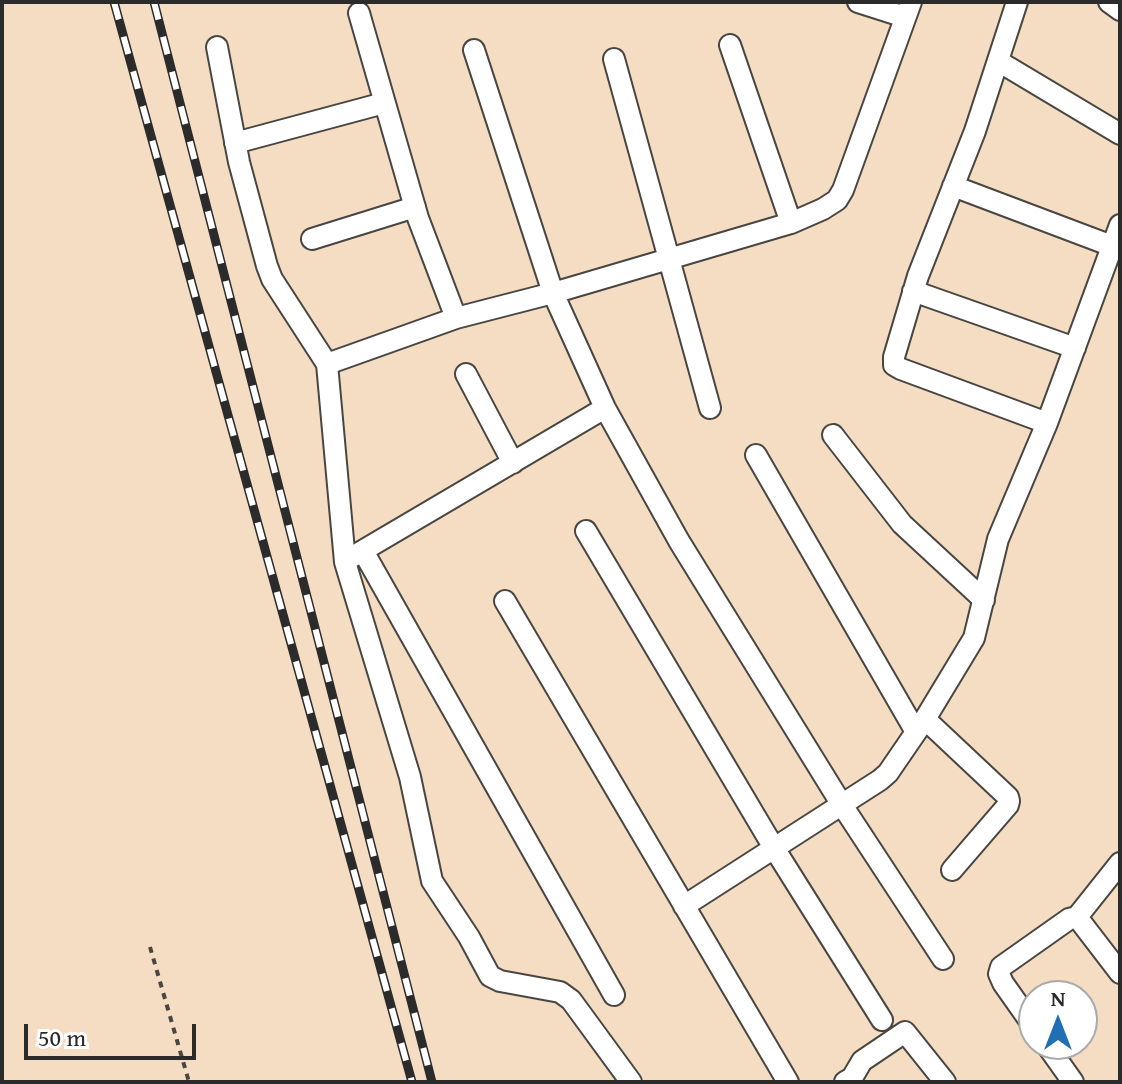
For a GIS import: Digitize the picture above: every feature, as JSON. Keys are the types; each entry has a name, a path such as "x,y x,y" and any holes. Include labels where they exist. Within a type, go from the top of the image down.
{"street":[{"path":"327,364 456,318 553,293 791,223 837,200 908,10 858,2"},
{"path":"1017,2 975,131 913,291 894,365 1047,423"},
{"path":"1109,2 1120,10"},
{"path":"359,13 415,207 456,318"},
{"path":"730,45 791,223"},
{"path":"217,47 235,143 267,266 272,279 327,364 354,556 410,777 432,881 490,976 500,981 560,992 571,1000 631,1082"},
{"path":"474,50 553,293 605,408 679,541 842,805 943,959"},
{"path":"614,59 710,408"},
{"path":"998,61 1120,134"},
{"path":"235,143 384,103"},
{"path":"953,186 1112,246"},
{"path":"312,239 415,207"},
{"path":"684,906 888,773 921,726 974,638 998,539 1047,423 1120,225"},
{"path":"913,291 1075,348"},
{"path":"466,374 513,463"},
{"path":"354,556 605,408"},
{"path":"833,435 902,524 984,600"},
{"path":"756,455 921,726 1008,797 1008,805 952,870"},
{"path":"586,531 774,848 882,1020"},
{"path":"354,556 614,995"},
{"path":"505,601 788,1082"},
{"path":"1018,1004 1003,983 999,974 1001,967 1069,919 1077,917 1120,863"},
{"path":"1077,917 1120,973"},
{"path":"845,1082 852,1078 862,1061 905,1032 945,1082"},
{"path":"1057,1060 1073,1082"}],"path":[{"path":"150,947 189,1082"}],"railway":[{"path":"114,2 412,1082"},
{"path":"154,2 432,1082"}]}
